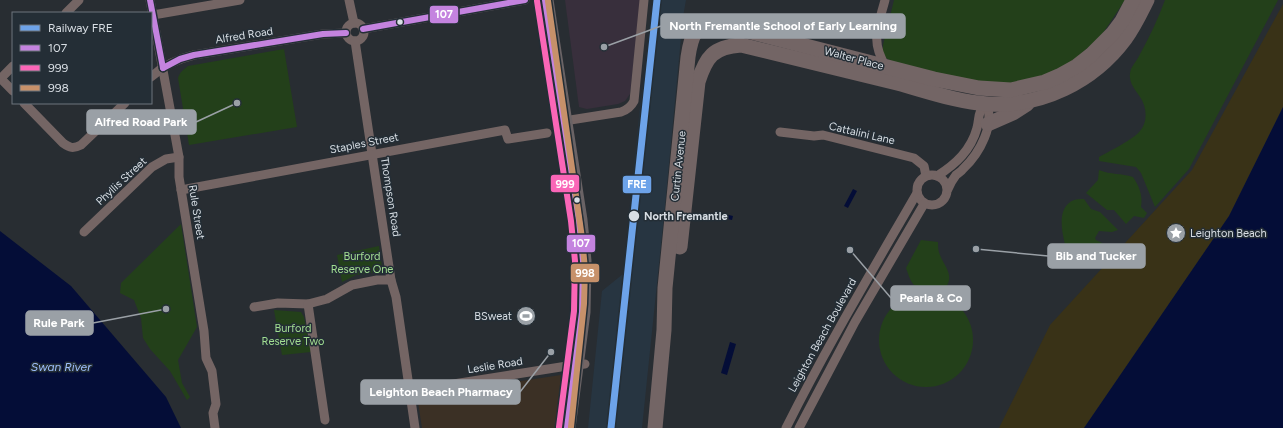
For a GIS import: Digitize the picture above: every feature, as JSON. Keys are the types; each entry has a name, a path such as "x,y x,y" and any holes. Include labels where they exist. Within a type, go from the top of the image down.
{"highway":[{"path":"545,0 568,121"},
{"path":"556,0 583,261 579,428"},
{"path":"567,428 580,364"}],"main road":[{"name":"Walter Place","path":"698,29 705,25 720,24 970,87 1012,90 1045,82 1077,66 1091,55 1113,33 1122,21 1132,0"},
{"path":"988,124 1013,113 1033,100 1045,97 1072,85 1095,70 1124,40 1136,23 1147,0"},
{"name":"Curtin Avenue","path":"655,428 664,330 665,288 688,57 692,39 698,29"},
{"name":"Walter Place","path":"718,50 728,46 741,45 897,83 943,96 986,104 1008,104 1033,100"},
{"name":"Curtin Avenue","path":"664,330 674,292 698,82 706,61 718,50"}],"street":[{"path":"67,12 79,0"},
{"name":"Rule Street","path":"150,0 179,157 179,177 204,331 206,358 212,371 216,404 213,413 215,428"},
{"path":"153,15 240,0"},
{"path":"349,0 354,23"},
{"path":"363,29 525,0"},
{"path":"568,121 620,112 626,110 632,104 634,100 644,0"},
{"path":"885,0 878,27 877,47 880,57 886,67"},
{"path":"354,23 360,24 363,29 362,37 355,41 350,40 346,33 347,28 354,23"},
{"name":"Alfred Road","path":"152,76 163,68 180,59 194,55 323,34 346,33"},
{"name":"Thompson Road","path":"355,41 391,280 396,297 415,428"},
{"path":"12,67 0,78 12,90"},
{"path":"948,189 946,183 937,176 926,176 919,183 917,193 924,204 936,205 941,203 946,197 948,189 956,175 963,170 977,152 986,133 990,113 981,96 970,87"},
{"path":"937,176 957,163 963,156 969,147 976,129 980,111 986,104 992,98 1001,93 1012,90"},
{"path":"25,104 60,140 70,148 75,148 81,145 124,104"},
{"name":"Staples Street","path":"181,190 505,130 508,139 547,133"},
{"name":"Cattalini Lane","path":"780,132 814,136 823,135 914,158 924,166 926,176"},
{"name":"Phyllis Street","path":"84,232 152,167 166,160 179,157"},
{"name":"Leighton Beach Boulevard","path":"786,428 837,332 917,193"},
{"name":"Leighton Beach Boulevard","path":"799,428 855,322 924,204"},
{"path":"254,306 278,303 308,304 327,299 352,285 377,280 391,280"},
{"path":"308,304 325,420"},
{"name":"Leslie Road","path":"409,391 580,364"}],"shaded area":[{"path":"565,0 641,0 630,94 625,101 618,104 587,109 579,107"},
{"path":"653,0 686,0 683,17 642,428 588,428 602,291 623,274 640,107"},
{"path":"561,375 556,428 422,428 418,402 424,396"}],"green space":[{"path":"894,0 1125,0 1103,33 1072,62 1041,77 1013,83 981,84 893,62 886,58 881,49 883,48"},
{"path":"1165,0 1278,0 1189,169 1155,207 1141,173 1136,167 1099,161 1099,157 1132,138 1143,127 1146,114 1144,105 1132,84 1130,73 1153,28"},
{"path":"284,49 297,127 189,145 178,78 182,71 188,66"},
{"path":"1099,170 1133,177 1140,191 1141,207 1147,213 1144,218 1134,216 1126,224 1114,210 1107,210 1086,193 1098,180"},
{"path":"1084,199 1091,209 1100,212 1118,230 1112,232 1099,231 1095,238 1106,245 1105,251 1087,256 1086,268 1070,262 1062,231 1062,215 1065,208 1074,200"},
{"path":"181,224 197,327 178,360 182,383 190,397 187,400 170,371 150,349 143,338 141,318 134,300 120,293 121,283"},
{"path":"921,240 938,242 939,253 949,276 948,284 945,289 914,285 910,279 906,268"},
{"name":"Burford Reserve One","path":"379,246 382,267 376,272 356,275 342,282 337,255"},
{"path":"926,293 944,297 959,307 969,322 973,340 969,358 959,373 944,383 926,387 908,383 893,373 883,358 879,340 883,322 893,307 908,297"},
{"name":"Burford Reserve Two","path":"274,310 301,312 304,317 311,352 282,355"}],"sand":[{"name":"Leighton Beach","path":"1283,4 1283,107 1229,216 1084,428 999,428 1050,325 1192,170"}],"water":[{"path":"1283,107 1283,428 1084,428 1229,216"},
{"path":"853,189 857,191 848,208 844,206"},
{"path":"716,212 733,216 732,220 715,216"},
{"name":"Swan River","path":"0,231 71,286 166,397 181,428 0,428"},
{"path":"730,342 736,344 727,375 721,373"}],"rail line":[{"name":"FRE","path":"611,428 657,0"}],"transit line":[{"name":"107","path":"150,0 163,68"},
{"name":"107","path":"363,29 525,0"},
{"name":"107","path":"545,0 579,220 583,261 582,312 567,428"},
{"name":"999","path":"537,1 571,221 575,261 574,311 559,427"},
{"name":"998","path":"548,1 582,238 585,269 584,304 571,427"},
{"name":"107","path":"163,68 180,59 194,55 323,34 346,33"}],"place":[{"name":"North Fremantle School of Early Learning","path":"604,47"},
{"name":"Alfred Road Park","path":"237,103"},
{"name":"North Fremantle","path":"634,216"},
{"name":"Leighton Beach","path":"1176,233"},
{"name":"Bib and Tucker","path":"976,249"},
{"name":"Pearla & Co","path":"850,250"},
{"name":"Rule Park","path":"166,309"},
{"name":"BSweat","path":"526,316"},
{"name":"Leighton Beach Pharmacy","path":"551,352"}]}
